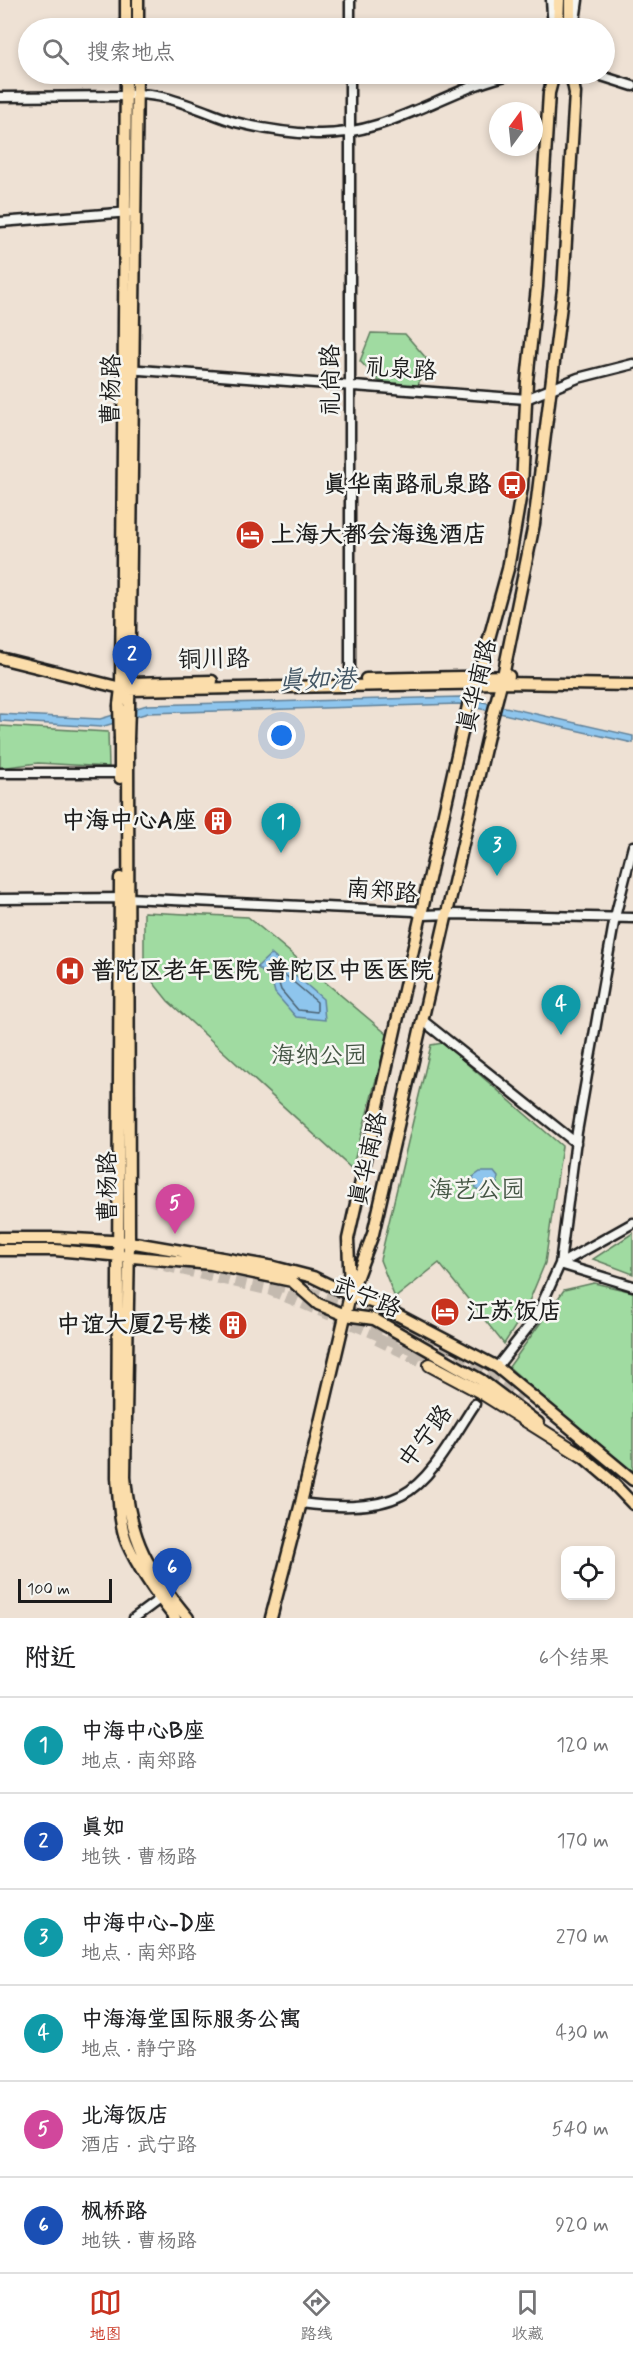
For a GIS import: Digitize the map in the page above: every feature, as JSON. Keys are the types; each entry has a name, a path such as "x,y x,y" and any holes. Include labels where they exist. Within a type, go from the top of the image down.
{"highway":[{"path":"430,1365 479,1390 581,1455"}],"main road":[{"path":"126,0 126,18"},
{"path":"138,0 138,18"},
{"path":"558,18 559,0"},
{"path":"570,0 570,18"},
{"name":"曹杨路","path":"129,84 132,94"},
{"name":"曹杨路","path":"134,84 132,94 127,687 124,706 124,1257 117,1478 120,1509 127,1541 141,1571 188,1618"},
{"name":"真华南路","path":"350,1295 348,1239 423,915 470,697 477,680 508,569 517,523 522,487 526,399 537,287 551,84"},
{"name":"真华南路","path":"271,1618 301,1503 350,1295 373,1234 502,680 534,524 546,414 558,342 568,226 575,93 573,84"},
{"name":"铜川路","path":"0,658 127,687 477,680 633,680"},
{"name":"铜川路","path":"502,680 633,685"},
{"name":"武宁路","path":"0,1238 124,1242 274,1267 313,1276 350,1295 377,1304 497,1367 633,1480"},
{"name":"武宁路","path":"0,1250 55,1250 211,1264 292,1281 318,1304 345,1315 374,1319 481,1380 581,1455 633,1504"},
{"name":"曹杨路","path":"164,1596 175,1618"}],"street":[{"path":"350,0 350,18"},
{"path":"551,0 552,18"},
{"path":"575,18 578,0"},
{"path":"615,80 633,86"},
{"name":"礼尚路","path":"350,84 350,682"},
{"path":"0,97 132,94 156,96 237,122 279,131 318,134 350,132 381,125 480,84"},
{"path":"0,222 131,212"},
{"name":"礼泉路","path":"129,369 526,399 578,378 633,364"},
{"path":"0,773 124,773"},
{"path":"497,1367 536,1317 560,1264 576,1143 615,917 633,846"},
{"name":"南郑路","path":"0,898 124,898 414,911 423,915 633,918"},
{"path":"422,1020 576,1143"},
{"path":"560,1264 633,1223"},
{"path":"560,1264 633,1286"},
{"name":"中宁路","path":"301,1503 365,1504 402,1495 415,1486 432,1467 475,1404"},
{"path":"134,1618 164,1596"}],"green space":[{"path":"371,333 405,334 426,358 418,386 379,381 360,361"},
{"path":"0,726 108,732 109,767 38,763 0,768"},
{"name":"海纳公园","path":"144,912 248,917 388,1035 352,1169 168,1001 144,971"},
{"name":"海艺公园","path":"443,1043 562,1146 545,1263 525,1311 504,1344 439,1263 395,1298 380,1260 431,1045"},
{"path":"633,1233 633,1274 593,1259"},
{"path":"594,1283 633,1292 633,1477 509,1367 564,1290"}],"water":[{"path":"461,697 633,736 633,743 459,704 148,713 101,727 0,721 0,714 100,719 147,705"},
{"path":"271,954 323,999 325,1020 296,1017 275,993 272,981 257,967"},
{"path":"480,1172 494,1172 498,1177 496,1191 485,1196 476,1188 473,1177"}],"tunnel":[{"path":"95,1244 154,1256"},
{"path":"147,1261 271,1290 428,1355"},
{"path":"273,1284 338,1300 422,1335 505,1381 524,1396"},
{"path":"377,1339 430,1365"}],"place":[{"name":"真华南路礼泉路","path":"512,485"},
{"name":"上海大都会海逸酒店","path":"250,535"},
{"name":"真如","path":"132,685"},
{"name":"中海中心A座","path":"218,821"},
{"name":"中海中心B座","path":"281,853"},
{"name":"中海中心-D座","path":"497,876"},
{"name":"普陀区老年医院 普陀区中医医院","path":"70,971"},
{"name":"中海海堂国际服务公寓","path":"561,1035"},
{"name":"北海饭店","path":"175,1234"},
{"name":"江苏饭店","path":"445,1312"},
{"name":"中谊大厦2号楼","path":"233,1325"},
{"name":"枫桥路","path":"172,1598"}],"water label":[{"name":"真如港","path":"317,681"}]}
